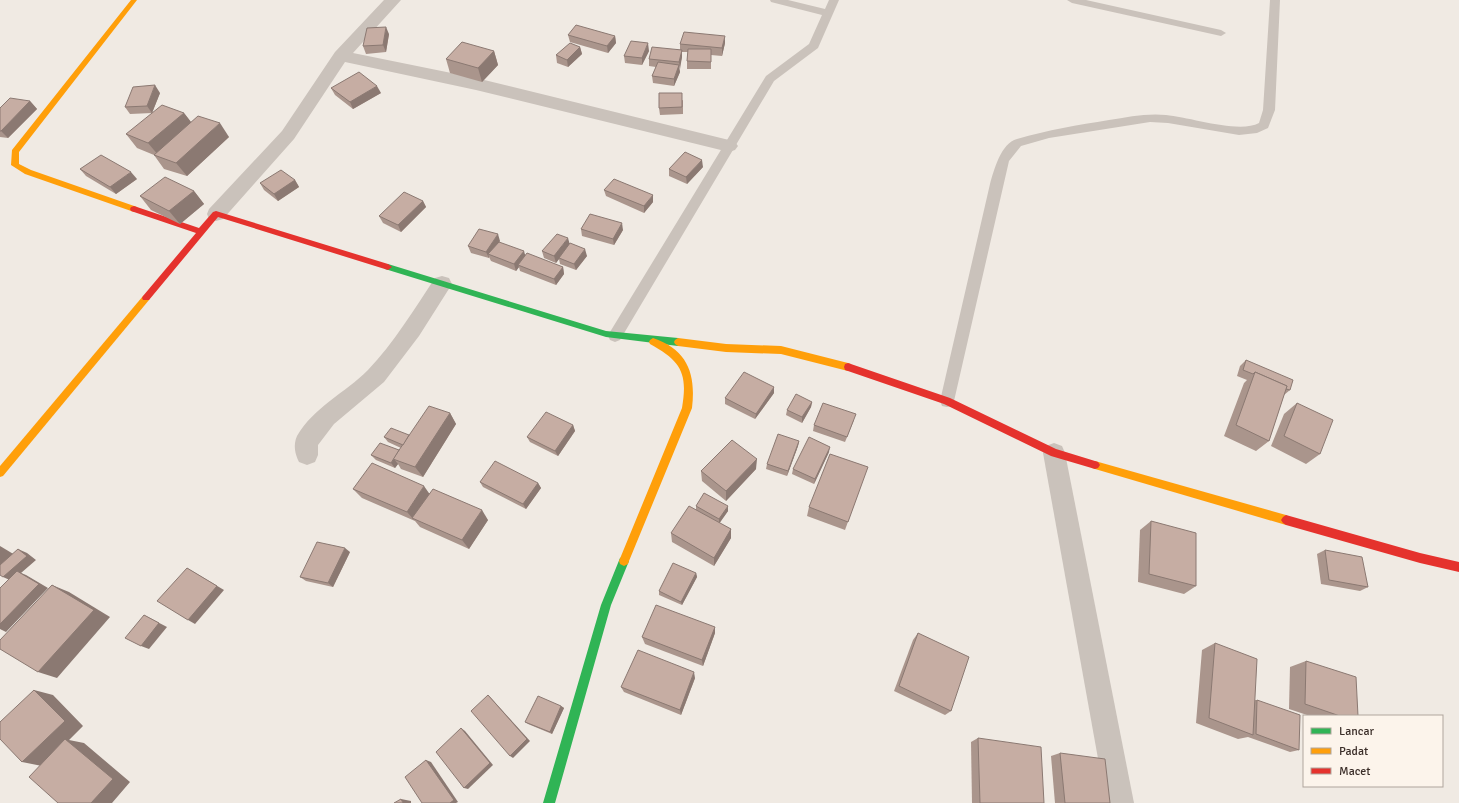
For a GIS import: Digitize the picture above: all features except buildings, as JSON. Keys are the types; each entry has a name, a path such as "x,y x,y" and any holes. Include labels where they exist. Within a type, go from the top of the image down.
{"street":[{"path":"134,0 15,152 15,165 28,172 201,232"},
{"path":"0,473 216,214 288,135 341,56 393,0"},
{"path":"341,56 476,84 729,146"},
{"path":"216,214 615,336 726,348 781,350 840,364 947,401 1054,453 1413,556 1459,566"},
{"path":"307,455 306,442 321,423 326,417 376,376 412,330 442,284"},
{"path":"549,803 606,606 687,408 690,386 683,362 671,352 649,340"},
{"path":"1054,453 1120,803"}],"lane":[{"path":"775,0 828,13"},
{"path":"615,336 770,79 814,46 834,0"},
{"path":"1072,0 1221,33"},
{"path":"947,401 996,184 1004,160 1017,143 1049,134 1150,118 1168,119 1238,131 1257,129 1264,125 1269,110 1275,0"}],"traffic: fast":[{"path":"388,267 606,334 678,342"},
{"path":"549,803 606,605 624,561"}],"traffic: slow":[{"path":"134,0 15,152 15,165 28,172 134,209"},
{"path":"0,473 146,298"},
{"path":"624,561 687,408 689,395 688,376 680,360 653,342"},
{"path":"678,342 726,348 781,350 848,367"},
{"path":"1095,465 1286,520"}],"traffic: jam":[{"path":"134,209 201,232"},
{"path":"146,298 216,214 388,267"},
{"path":"848,367 947,401 1054,453 1095,465"},
{"path":"1286,520 1420,558 1459,567"}]}
